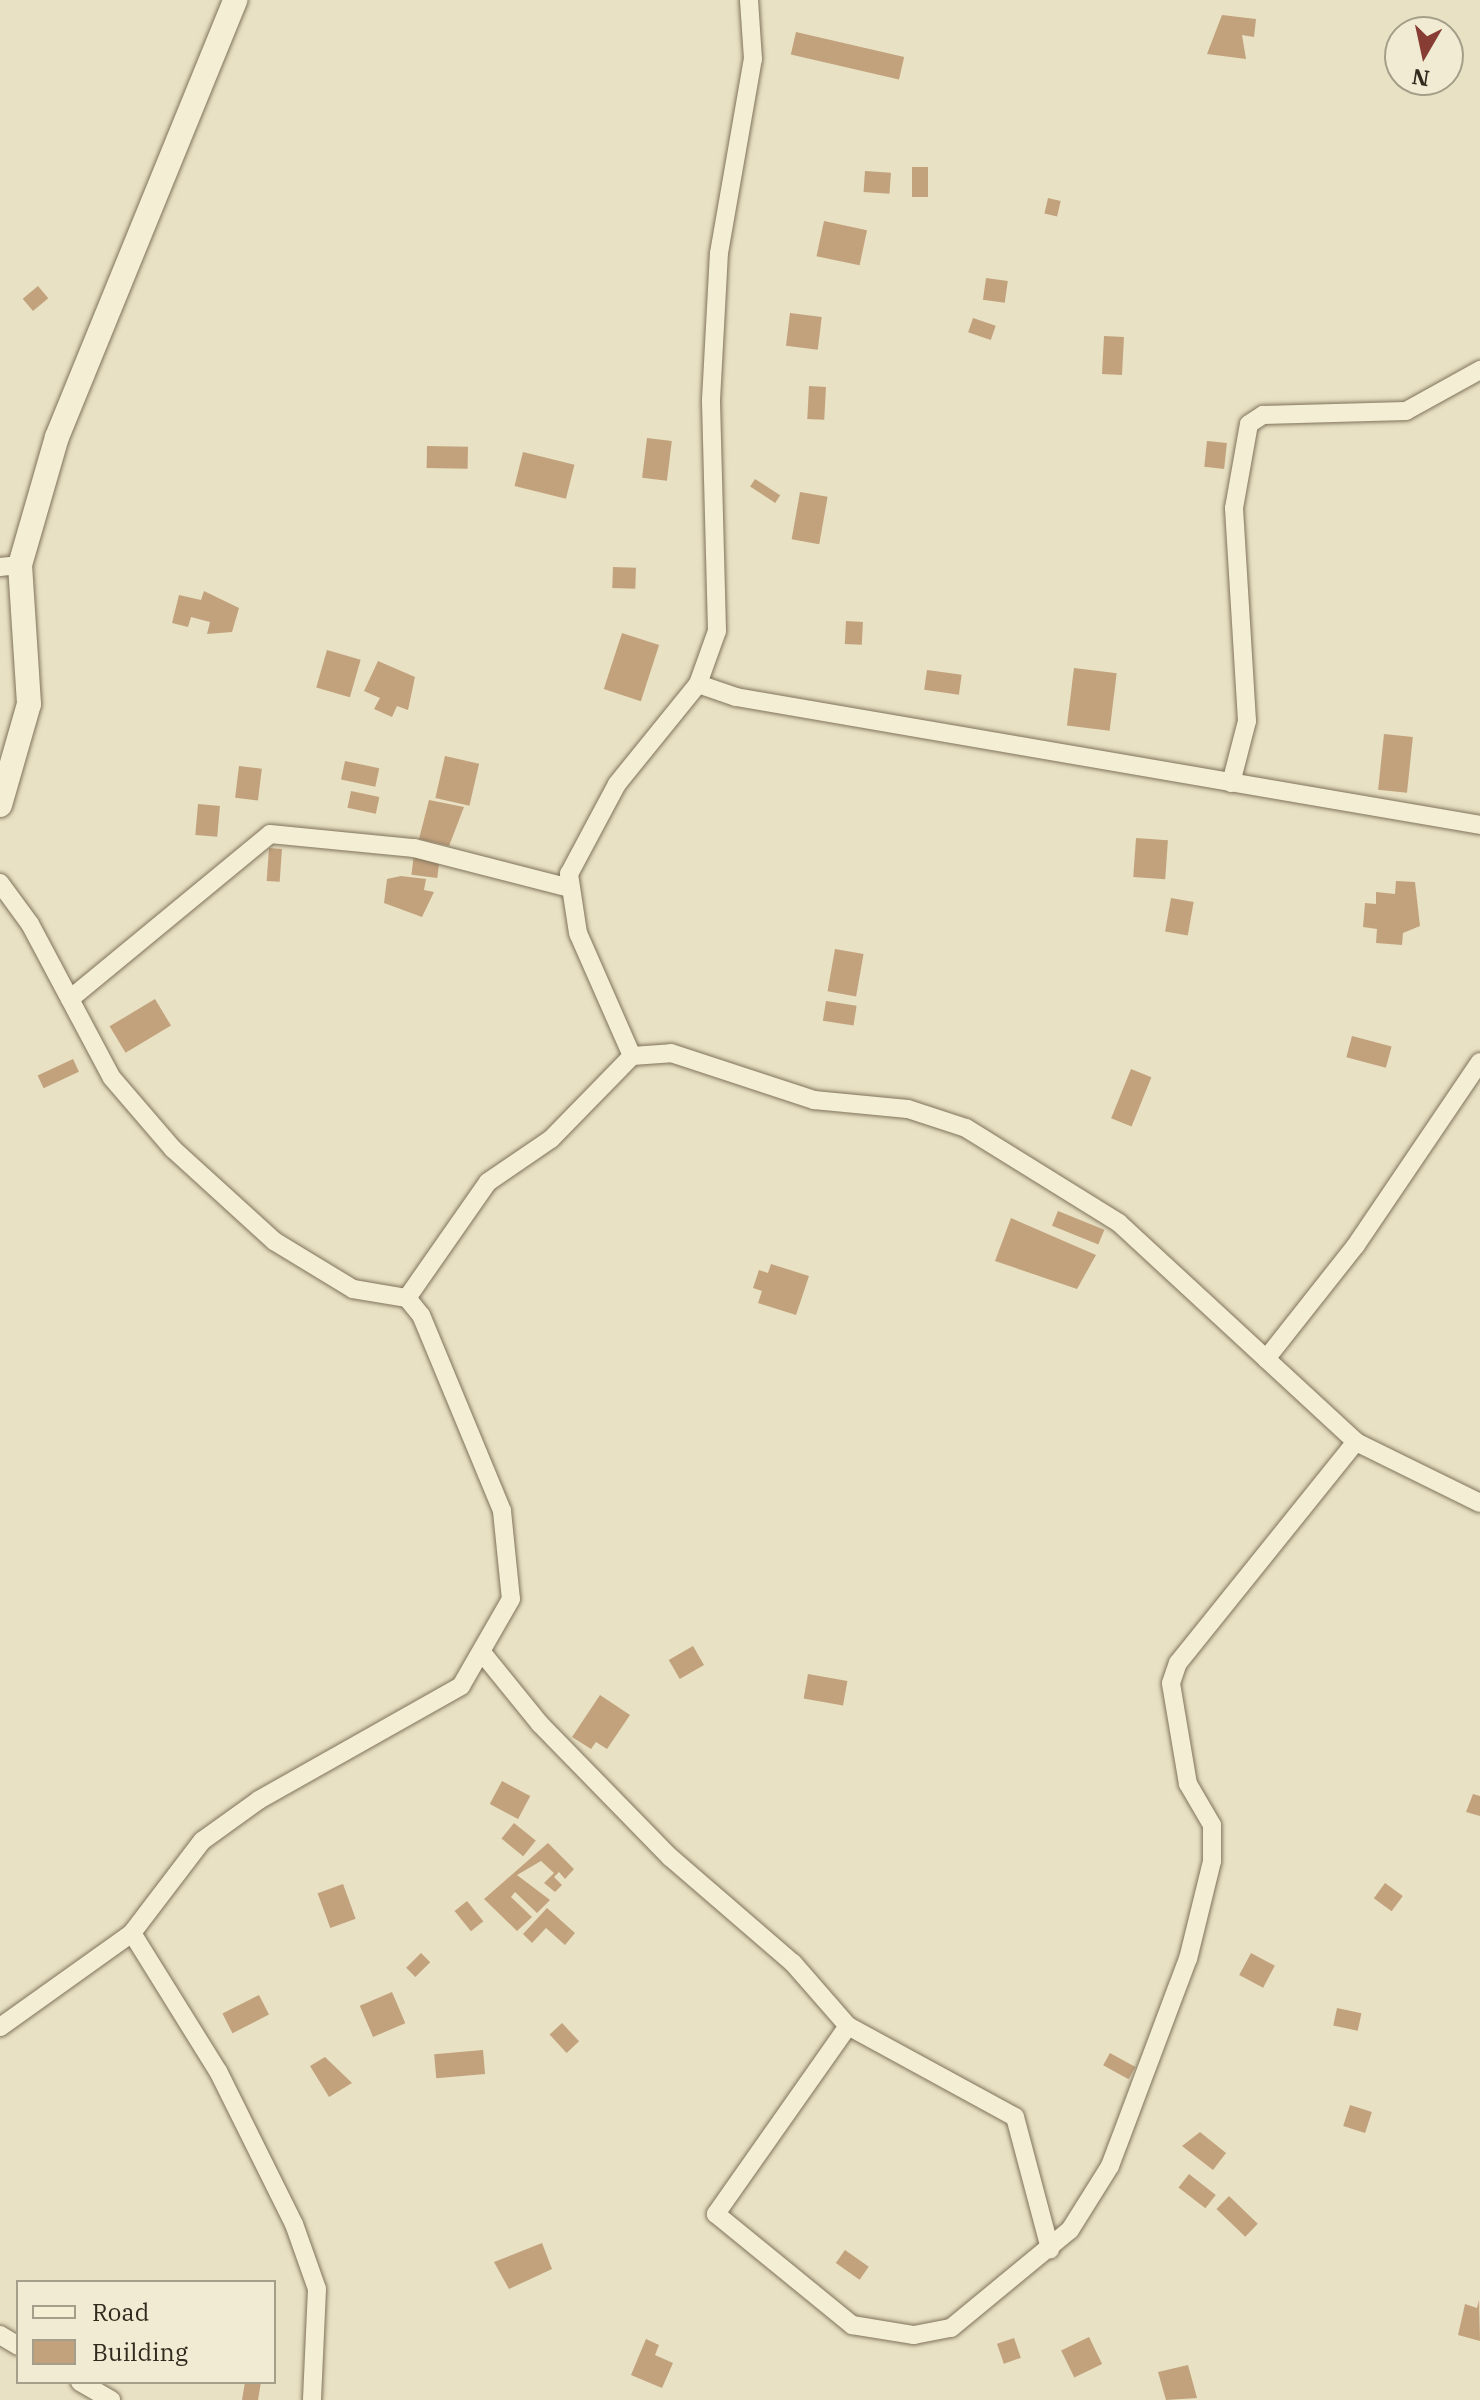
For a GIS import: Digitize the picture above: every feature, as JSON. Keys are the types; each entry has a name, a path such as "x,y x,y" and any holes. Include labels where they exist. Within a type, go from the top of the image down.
{"main road":[{"path":"0,805 29,704 10,566 57,437 235,0"}],"street":[{"path":"632,1056 578,933 570,888 578,852 617,784 698,684 717,631 713,371 719,253 753,59 749,0"},
{"path":"1231,783 1243,755 1249,698 1234,508 1249,424 1263,415 1406,411 1480,370"},
{"path":"698,684 736,697 1480,825"},
{"path":"70,999 270,834 414,848 570,888"},
{"path":"0,883 126,1098 229,1205 331,1278 407,1298 428,1326 502,1511 511,1599 484,1655 438,1704 259,1800 202,1841 132,1933 0,2027"},
{"path":"407,1298 488,1182 551,1139 632,1056 671,1053 814,1100 951,1120 1119,1223 1356,1442 1480,1503"},
{"path":"1266,1359 1356,1245 1480,1062"},
{"path":"848,2026 730,2188 716,2214 722,2225 812,2285 821,2303 852,2325 880,2334 951,2328 1050,2249 1086,2210 1129,2123 1188,1959 1212,1861 1212,1825 1188,1784 1170,1698 1178,1663 1356,1442"},
{"path":"484,1655 540,1724 670,1857 793,1963 848,2026 1015,2117 1050,2249"},
{"path":"132,1933 218,2071 299,2236 317,2289 312,2400"},
{"path":"83,2384 111,2400"}],"building":[{"path":"1222,15 1256,19 1254,37 1242,35 1246,59 1207,54"},
{"path":"796,32 904,57 899,79 791,54"},
{"path":"912,167 928,167 928,197 912,197"},
{"path":"865,171 891,173 889,194 864,192"},
{"path":"1048,198 1061,201 1057,217 1044,214"},
{"path":"824,221 867,230 860,265 817,256"},
{"path":"986,278 1008,281 1005,303 983,300"},
{"path":"38,286 48,298 33,311 23,299"},
{"path":"790,313 822,317 818,350 786,346"},
{"path":"973,318 996,326 991,340 968,332"},
{"path":"1104,336 1124,337 1122,375 1102,374"},
{"path":"809,386 826,387 824,420 807,419"},
{"path":"647,438 672,441 667,481 642,478"},
{"path":"1207,441 1227,443 1224,469 1204,467"},
{"path":"427,446 468,447 468,469 427,468"},
{"path":"523,452 574,465 566,499 515,486"},
{"path":"755,479 780,495 775,503 750,487"},
{"path":"800,492 828,497 819,544 792,539"},
{"path":"613,567 636,568 635,589 612,588"},
{"path":"204,591 239,608 232,632 207,634 210,622 191,617 188,627 172,623 179,595 201,600"},
{"path":"846,621 863,622 862,645 845,644"},
{"path":"622,633 659,645 641,701 604,689"},
{"path":"327,650 361,660 350,697 316,687"},
{"path":"378,661 415,677 408,710 397,706 392,717 374,709 380,698 364,691"},
{"path":"1074,668 1117,673 1110,731 1067,726"},
{"path":"927,670 962,675 959,695 924,690"},
{"path":"1384,734 1413,737 1407,793 1378,790"},
{"path":"445,756 479,764 469,806 435,798"},
{"path":"345,761 379,768 375,787 341,780"},
{"path":"239,766 262,769 258,801 235,798"},
{"path":"351,791 379,797 376,814 347,808"},
{"path":"429,800 464,807 449,846 419,839"},
{"path":"198,804 220,806 217,837 195,835"},
{"path":"1136,838 1168,840 1165,879 1133,877"},
{"path":"269,848 282,849 280,882 267,881"},
{"path":"414,854 440,857 437,878 411,875"},
{"path":"401,876 426,879 424,890 434,892 422,917 384,903 387,879"},
{"path":"1396,881 1415,882 1420,926 1403,933 1402,945 1376,943 1377,929 1363,927 1365,903 1376,904 1376,892 1395,894"},
{"path":"1171,898 1194,902 1188,935 1165,931"},
{"path":"835,949 864,954 856,996 828,991"},
{"path":"155,999 171,1026 126,1053 110,1026"},
{"path":"826,1001 857,1006 853,1026 823,1021"},
{"path":"1352,1036 1392,1047 1386,1068 1346,1057"},
{"path":"73,1059 79,1072 44,1088 38,1075"},
{"path":"1131,1069 1151,1077 1132,1126 1111,1118"},
{"path":"1058,1211 1104,1230 1098,1245 1052,1226"},
{"path":"1011,1218 1096,1255 1077,1289 995,1261"},
{"path":"771,1264 809,1276 796,1315 758,1303 762,1291 753,1288 759,1270 768,1273"},
{"path":"693,1646 704,1665 680,1679 669,1660"},
{"path":"808,1674 847,1681 843,1706 804,1699"},
{"path":"600,1695 630,1715 607,1749 596,1742 591,1749 572,1737"},
{"path":"502,1781 530,1796 518,1819 490,1804"},
{"path":"1473,1794 1480,1796 1480,1816 1466,1812"},
{"path":"514,1823 536,1841 523,1856 501,1839"},
{"path":"548,1843 574,1869 565,1879 559,1872 554,1877 562,1885 555,1892 544,1883 554,1873 541,1861 517,1875 550,1900 537,1913 515,1892 511,1897 532,1917 517,1931 484,1899"},
{"path":"1385,1883 1403,1896 1392,1911 1374,1898"},
{"path":"343,1884 356,1919 330,1928 318,1893"},
{"path":"467,1901 483,1921 471,1931 455,1911"},
{"path":"547,1908 575,1933 565,1945 546,1928 532,1943 523,1934"},
{"path":"421,1953 430,1962 415,1977 406,1968"},
{"path":"1251,1953 1275,1966 1263,1988 1239,1975"},
{"path":"392,1992 405,2023 373,2037 360,2006"},
{"path":"259,1995 269,2015 232,2033 222,2014"},
{"path":"1337,2008 1361,2013 1358,2031 1333,2026"},
{"path":"562,2023 579,2041 567,2053 550,2035"},
{"path":"483,2050 485,2074 436,2078 434,2054"},
{"path":"1110,2053 1135,2067 1129,2079 1103,2065"},
{"path":"325,2057 352,2083 329,2097 310,2066"},
{"path":"1350,2105 1372,2112 1365,2133 1343,2126"},
{"path":"1200,2132 1226,2153 1213,2170 1182,2146"},
{"path":"1189,2174 1216,2195 1205,2208 1179,2187"},
{"path":"1229,2196 1258,2224 1245,2237 1216,2209"},
{"path":"542,2243 552,2269 509,2289 494,2262"},
{"path":"845,2250 869,2267 860,2280 836,2263"},
{"path":"1479,2300 1480,2341 1458,2335 1465,2304 1477,2308"},
{"path":"1089,2337 1102,2364 1074,2378 1061,2351"},
{"path":"1014,2338 1021,2358 1004,2364 997,2344"},
{"path":"646,2339 659,2345 655,2355 673,2363 662,2388 631,2375"},
{"path":"1188,2365 1197,2398 1166,2400 1158,2372"},
{"path":"245,2384 261,2384 258,2400 242,2400"}]}
